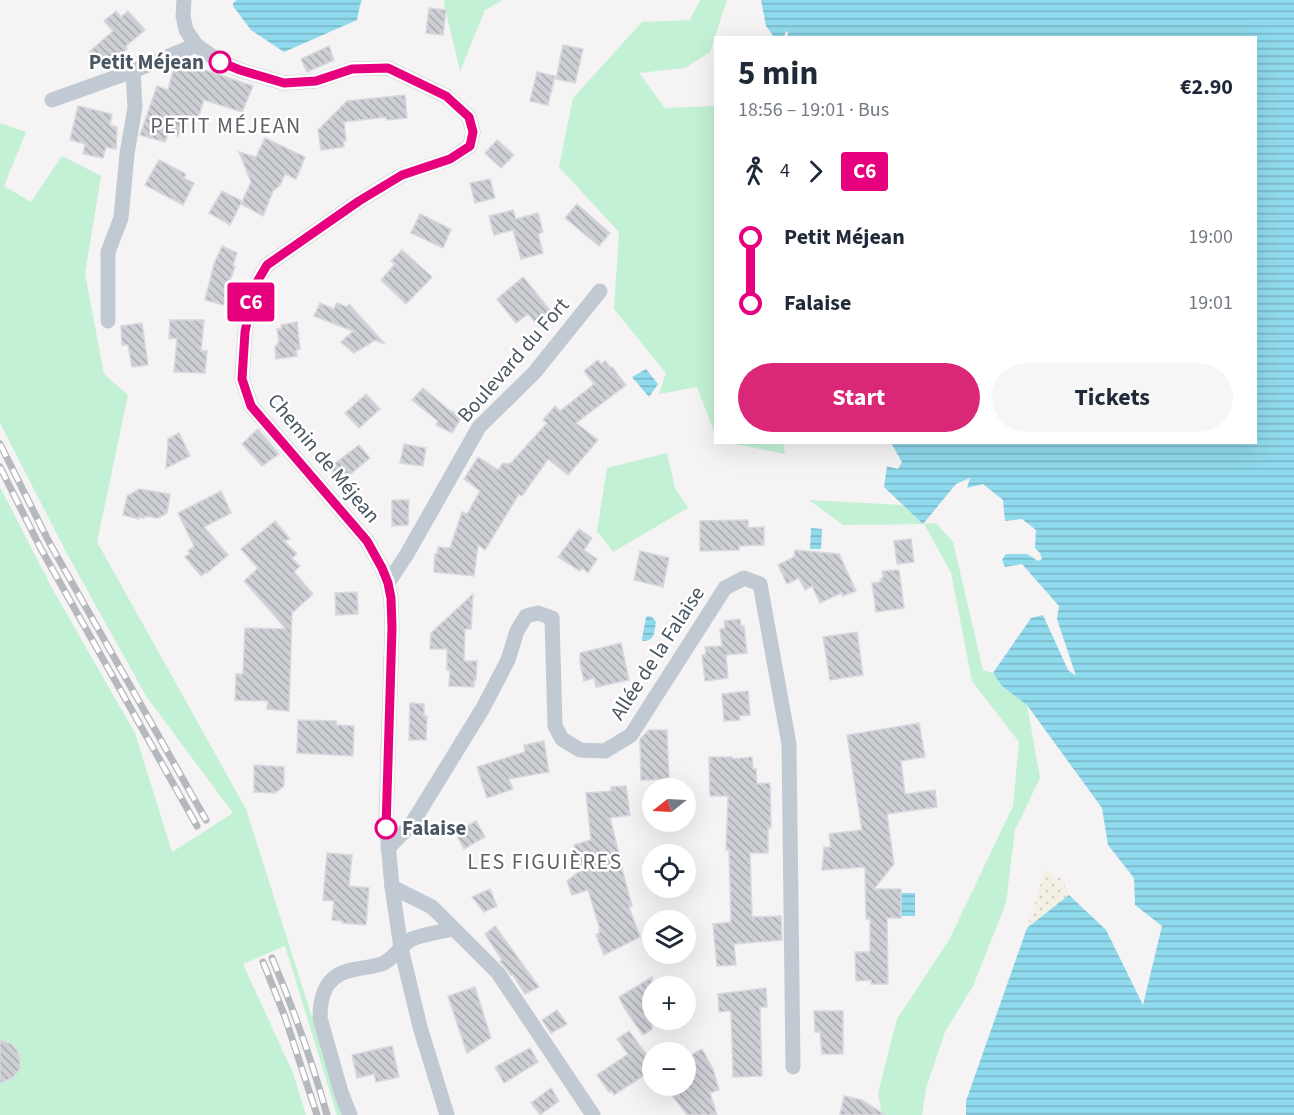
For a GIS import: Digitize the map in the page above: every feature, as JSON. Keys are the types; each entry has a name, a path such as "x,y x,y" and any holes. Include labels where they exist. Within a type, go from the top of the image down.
{"street":[{"path":"52,100 134,71 196,45 186,30 183,16 184,0"},
{"name":"Chemin de Méjean","path":"196,45 219,61 284,83 316,81 352,69 388,68 446,96 469,117 473,132 470,146 450,159 402,175 359,201 267,265 254,287 245,332 242,379 251,406 367,541 388,583 392,628 386,809 392,887 401,948 420,1027 447,1115"},
{"path":"108,321 108,252 121,218 127,154 135,107 134,71"},
{"name":"Boulevard du Fort","path":"388,583 479,427 534,373 600,291"},
{"name":"Allée de la Falaise","path":"388,848 411,825 483,708 508,660 517,631 526,615 538,613 552,618 555,726 562,739 580,750 605,751 631,735 724,588 744,578 760,584 789,744 793,1067"},
{"path":"392,887 432,908 498,973 593,1115"},
{"path":"350,1115 341,1092 320,1018 324,989 332,978 340,973 374,967 393,957 411,940 453,929"}],"green space":[{"path":"444,0 503,0 485,10 460,71 444,4"},
{"path":"700,0 727,0 710,52 685,68 639,73 665,108 714,106 714,431 697,387 659,394 666,373 614,309 619,232 559,167 573,98 642,22 690,20"},
{"path":"0,123 26,132 4,186 31,202 62,156 101,176 85,274 104,374 128,395 97,542 246,809 343,1115 337,1115 285,946 243,964 293,1073 306,1115 0,1115 0,487 53,590 135,733 172,852 233,813 146,696 64,548 0,423"},
{"path":"735,444 783,444 785,454"},
{"path":"667,453 675,488 688,508 613,552 597,531 607,468"},
{"path":"809,500 903,505 923,524 936,523 953,542 983,670 993,673 1002,686 1027,705 1040,778 1015,830 1006,903 973,986 945,1032 926,1088 922,1115 882,1115 878,1093 897,1019 949,940 1013,806 1019,742 972,681 951,573 924,524 843,525"}],"sand":[{"path":"1045,870 1062,879 1069,895 1027,928"}],"water":[{"path":"237,0 362,0 357,20 284,52 251,30 233,6"},
{"path":"761,0 1294,0 1294,1115 966,1115 966,1101 1027,928 1069,895 1106,930 1143,1005 1162,926 1135,905 1134,878 1108,845 1102,808 1027,705 1002,686 993,673 1031,618 1043,615 1068,670 1076,676 1057,619 1059,606 1022,564 1005,567 1002,560 1006,554 1027,554 1038,561 1042,559 1035,548 1036,530 1022,519 1005,521 1003,500 983,484 967,488 970,478 956,484 923,524 884,487 887,466 898,469 902,462 892,444 1257,444 1257,36 787,36 786,31 784,36 773,36 766,26"},
{"path":"646,369 658,384 649,397 632,377"},
{"path":"811,528 822,529 821,549 810,549"},
{"path":"646,617 656,622 654,632 652,638 643,641"},
{"path":"901,893 915,893 915,916 901,916"}],"building":[{"path":"429,8 446,10 443,35 426,33"},
{"path":"116,11 121,17 128,11 145,30 126,46 127,49 102,68 89,52 113,31 104,21"},
{"path":"563,45 583,49 575,83 556,79"},
{"path":"329,46 334,60 307,72 301,59"},
{"path":"181,62 253,86 242,112 204,100 197,122 184,118 178,136 168,133 165,142 140,135 157,86 168,90 175,64"},
{"path":"537,72 555,76 548,105 530,101"},
{"path":"405,95 407,118 387,120 386,117 344,122 346,141 343,141 344,147 321,150 318,130 347,101"},
{"path":"78,106 112,114 110,125 117,127 116,149 106,147 103,158 83,154 85,144 70,140"},
{"path":"265,138 305,157 296,179 285,174 280,185 273,191 263,216 241,204 251,182 239,152 256,157"},
{"path":"497,140 514,155 501,168 485,153"},
{"path":"159,160 186,174 184,178 194,183 183,205 145,185"},
{"path":"490,179 495,198 475,203 470,183"},
{"path":"222,191 242,201 230,225 209,213"},
{"path":"577,204 610,233 599,246 565,218"},
{"path":"513,210 516,219 538,213 543,232 538,234 543,253 521,259 513,230 494,235 489,216"},
{"path":"420,214 451,229 443,248 411,233"},
{"path":"222,246 237,253 233,265 235,267 228,285 232,287 228,306 205,300 214,264"},
{"path":"402,250 432,277 406,304 381,280 395,264 391,261"},
{"path":"523,277 554,315 539,327 528,314 516,323 497,299"},
{"path":"320,303 334,309 337,303 347,307 349,304 385,344 375,340 354,353 341,342 353,331 314,316"},
{"path":"170,320 204,320 201,351 207,351 205,373 174,372 177,338 169,339"},
{"path":"297,322 300,349 296,350 297,356 276,359 275,347 279,342 277,329 282,329 281,325"},
{"path":"142,323 148,365 132,367 128,345 122,345 121,326"},
{"path":"598,360 601,364 605,361 612,367 626,385 576,423 598,440 568,475 548,459 522,496 519,494 485,550 478,545 474,576 434,572 435,554 437,554 438,547 450,548 462,512 467,514 480,491 464,479 478,457 498,470 503,463 510,464 547,423 543,420 555,406 560,411 594,384 584,371"},
{"path":"423,388 449,410 462,416 452,433 436,425 438,421 412,400"},
{"path":"366,394 380,409 359,428 345,413"},
{"path":"258,429 279,454 262,466 242,444"},
{"path":"179,433 190,456 166,468 168,439"},
{"path":"404,444 426,448 423,466 400,463"},
{"path":"359,445 370,458 341,482 329,468"},
{"path":"139,489 170,494 167,513 158,518 144,516 139,519 123,515 127,496"},
{"path":"221,491 231,513 204,527 228,555 201,576 185,557 194,546 178,513"},
{"path":"392,500 409,500 408,525 392,526"},
{"path":"748,520 748,528 764,527 764,545 739,546 739,550 700,551 700,521"},
{"path":"275,521 290,539 284,541 297,554 292,558 300,566 294,572 313,594 292,613 289,711 267,709 268,701 235,700 236,674 243,674 245,628 286,629 244,581 258,568 241,549"},
{"path":"579,529 592,538 584,550 597,559 588,573 582,568 580,571 558,557"},
{"path":"911,539 914,562 897,564 894,541"},
{"path":"795,550 839,554 856,591 843,596 841,593 820,603 812,586 805,590 799,578 787,584 778,565 794,557"},
{"path":"640,551 669,558 663,587 634,580"},
{"path":"899,570 904,608 876,612 872,583 881,582 882,571"},
{"path":"357,592 358,614 336,615 335,593"},
{"path":"473,594 471,629 465,629 464,661 477,661 476,680 474,680 474,687 449,686 450,670 447,670 447,649 430,649 431,633"},
{"path":"740,619 741,626 744,626 747,653 726,655 728,678 705,681 702,655 706,655 705,647 722,646 720,629 725,628 724,621"},
{"path":"857,632 863,675 830,680 823,637"},
{"path":"621,643 629,680 596,687 594,678 584,681 580,653"},
{"path":"748,691 750,715 739,716 740,720 724,721 722,694"},
{"path":"410,703 424,704 424,716 427,716 426,740 409,740"},
{"path":"298,720 336,721 336,725 354,726 353,756 297,753"},
{"path":"919,723 925,757 901,761 905,794 935,790 937,807 887,814 894,864 874,889 901,889 901,918 887,918 888,984 871,984 871,980 856,981 855,952 870,952 870,919 866,919 865,867 822,870 824,847 831,847 829,834 862,830 847,735"},
{"path":"649,730 667,730 669,778 642,778 641,780 640,739"},
{"path":"544,741 549,772 509,779 513,789 487,798 477,767 525,752 524,745"},
{"path":"709,757 732,757 732,759 752,757 757,784 770,783 771,828 768,828 768,853 750,853 752,917 781,916 782,940 734,944 736,965 717,966 713,924 731,922 729,850 726,850 728,796 710,796"},
{"path":"254,765 284,767 284,786 275,793 254,792"},
{"path":"626,786 630,815 610,818 632,906 629,907 640,937 604,955 596,935 600,929 588,890 572,895 567,881 581,870 574,845 591,840 586,793 611,791 611,787"},
{"path":"476,821 485,837 464,849 455,832"},
{"path":"327,853 352,855 349,886 369,888 366,925 332,920 334,901 323,900"},
{"path":"490,889 497,906 484,912 472,897"},
{"path":"495,926 539,987 525,994 513,975 500,961 502,960 485,934"},
{"path":"642,983 642,1030 650,1030 643,1035 619,997"},
{"path":"475,987 491,1038 467,1053 448,996"},
{"path":"766,988 767,1007 760,1007 762,1076 733,1077 731,1011 719,1012 718,994"},
{"path":"557,1010 567,1024 551,1033 542,1020"},
{"path":"814,1011 843,1011 843,1054 822,1054 820,1032 815,1032"},
{"path":"629,1031 642,1049 642,1077 614,1095 612,1091 609,1092 597,1075 628,1054 617,1039"},
{"path":"0,1040 11,1044 16,1049 20,1067 12,1078 0,1083"},
{"path":"392,1046 399,1077 376,1082 374,1074 357,1078 352,1055"},
{"path":"530,1048 538,1062 504,1083 495,1067"},
{"path":"702,1049 713,1069 719,1090 710,1093 717,1115 687,1115 673,1096 696,1096 696,1052"},
{"path":"551,1088 559,1101 540,1115 531,1103"},
{"path":"844,1096 862,1100 885,1115 840,1115"}],"railway":[{"path":"0,444 49,542 206,820"},
{"path":"0,467 41,549 197,826"},
{"path":"272,958 302,1036 327,1115"},
{"path":"263,962 285,1017 317,1115"}],"bus line":[{"name":"C6","path":"220,62 284,83 316,81 352,69 388,68 446,96 469,117 473,132 470,146 450,159 402,175 359,201 267,265 254,287 245,332 242,379 251,406 367,541 388,583 392,628 386,828"}],"place":[{"name":"Petit Méjean","path":"220,62"},
{"name":"Falaise","path":"386,828"}],"district":[{"name":"PETIT MÉJEAN","path":"226,126"},
{"name":"LES FIGUIÈRES","path":"545,862"}]}
